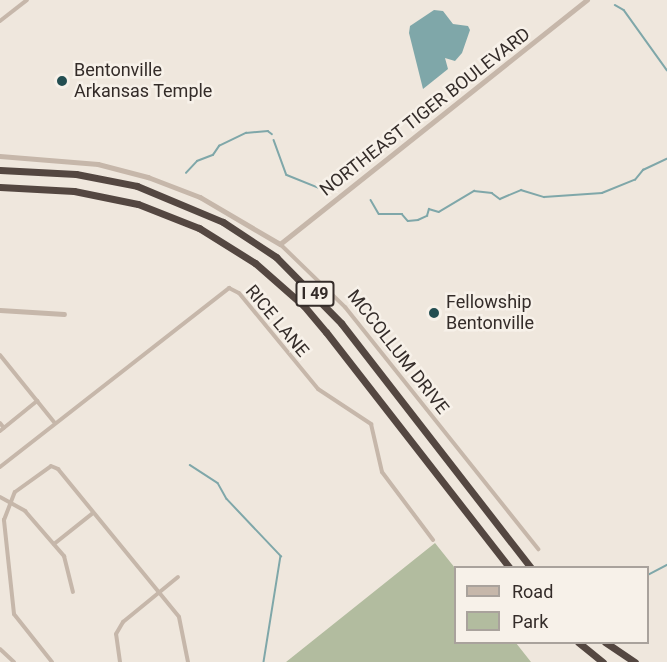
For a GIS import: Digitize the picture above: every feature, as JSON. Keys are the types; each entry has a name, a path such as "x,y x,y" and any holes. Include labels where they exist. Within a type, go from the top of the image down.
{"highway":[{"name":"I 49","path":"0,170 76,174 137,186 223,222 276,257 341,323 530,566"},
{"name":"I 49","path":"0,187 74,191 138,204 199,228 255,263 288,291 326,332 509,566"},
{"path":"580,644 603,662"},
{"path":"608,644 635,662"}],"street":[{"path":"0,21 27,0"},
{"name":"NORTHEAST TIGER BOULEVARD","path":"280,244 587,0"},
{"name":"MCCOLLUM DRIVE","path":"0,156 98,164 148,177 200,197 280,244 345,306 538,549"},
{"name":"RICE LANE","path":"54,422 223,290 235,289 312,384 371,424 382,472 434,540"},
{"path":"0,310 64,314"},
{"path":"0,356 54,422 0,467"},
{"path":"0,423 2,430 37,401"},
{"path":"52,662 12,609 4,520 9,502 24,485 51,466 58,469 181,620 188,662"},
{"path":"0,497 25,511 54,544 69,567 73,592"},
{"path":"54,544 93,513"},
{"path":"120,662 116,641 119,628 178,577"},
{"path":"0,649 14,662"}],"green space":[{"path":"435,543 454,567 454,644 517,644 531,662 286,662"}],"water":[{"path":"434,10 443,11 453,24 468,26 470,30 462,53 455,61 445,58 448,69 423,89 409,33 410,26"}],"waterway":[{"path":"615,5 624,10 667,70"},
{"path":"186,173 197,161 213,155 219,146 246,133 268,131 272,134"},
{"path":"274,140 287,175 324,190"},
{"path":"371,200 379,214 402,214 408,221 418,220 427,216 429,209 439,212 474,191 492,193 500,199 521,190 544,197 602,193 635,180 643,170 667,159"},
{"path":"190,465 218,483 227,499 281,556 264,662"},
{"path":"649,574 667,565"}],"place":[{"name":"Bentonville Arkansas Temple","path":"62,81"},
{"name":"Fellowship Bentonville","path":"434,313"}]}
